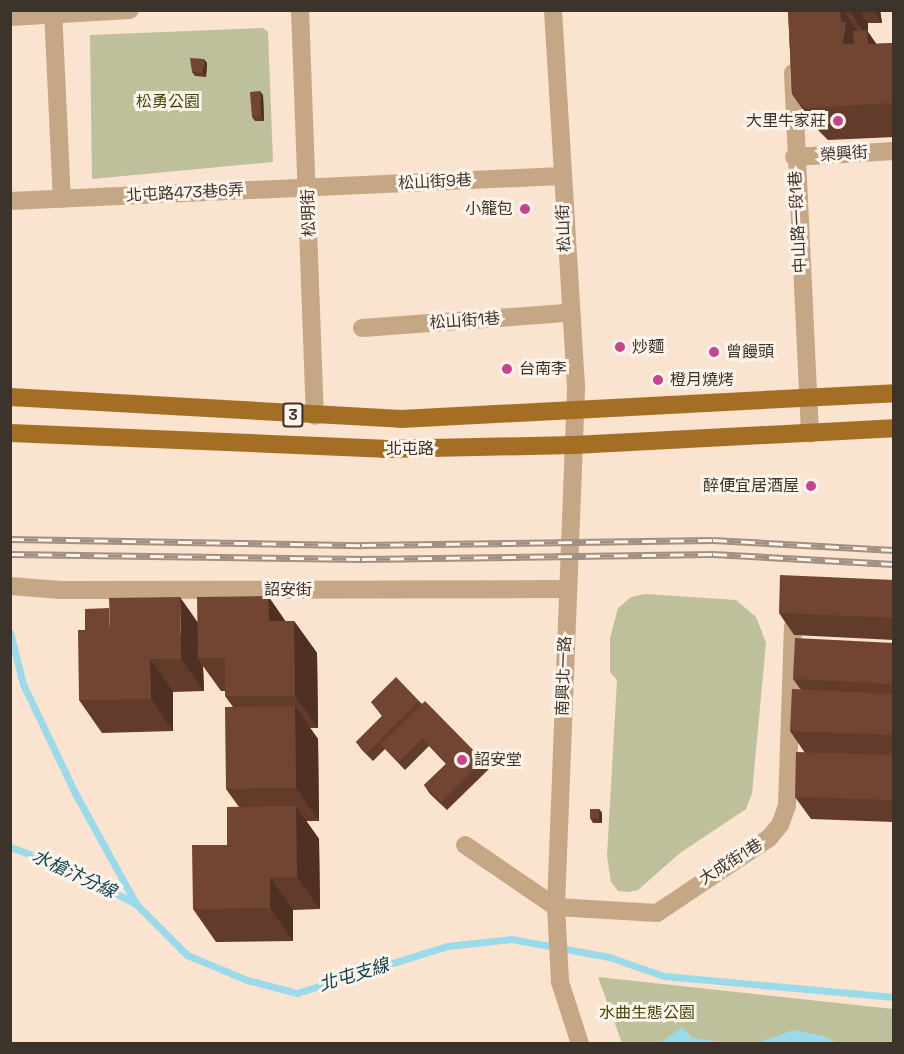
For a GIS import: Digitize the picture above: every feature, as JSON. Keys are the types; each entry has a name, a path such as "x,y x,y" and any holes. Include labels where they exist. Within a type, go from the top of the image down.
{"main road":[{"name":"3","path":"807,399 894,393"},
{"name":"北屯路","path":"12,396 315,416 401,419 807,399"},
{"name":"3","path":"810,434 894,429"},
{"name":"北屯路","path":"10,432 384,449 574,445 810,434"}],"street":[{"path":"10,17 130,10"},
{"name":"松明街","path":"300,10 315,416"},
{"name":"松山街","path":"553,10 568,313 576,411 574,445"},
{"path":"53,13 62,199"},
{"name":"中山路一段1巷","path":"792,56 794,157 810,434"},
{"name":"榮興街","path":"794,157 894,151"},
{"name":"松山街9巷","path":"308,187 561,176"},
{"name":"北屯路473巷6弄","path":"10,201 308,187"},
{"name":"松山街1巷","path":"362,328 568,313"},
{"name":"南興北一路","path":"574,445 556,907 560,982 580,1044"},
{"name":"詔安街","path":"10,586 61,590 567,589"},
{"name":"大成街1巷","path":"556,907 657,913 769,838 780,825 788,806 793,626"},
{"path":"465,845 556,907"}],"green space":[{"name":"松勇公園","path":"263,28 268,32 273,162 92,179 90,35"},
{"path":"645,594 736,600 756,617 766,643 752,793 746,809 680,853 638,890 628,892 618,891 611,882 607,856 617,680 610,672 610,638 618,608 631,597"},
{"name":"水曲生態公園","path":"598,977 893,1009 893,1043 622,1043"}],"water":[{"path":"682,1027 693,1038 730,1043 660,1043"},
{"path":"793,1030 823,1036 838,1043 759,1043"}],"building":[{"path":"788,10 840,10 841,22 846,22 843,44 854,44 853,31 867,30 868,44 894,43 894,103 805,108 792,94"},
{"path":"190,58 204,59 203,73 192,72"},
{"path":"260,91 261,116 252,117 250,92"},
{"path":"780,575 894,580 894,618 779,613"},
{"path":"268,596 269,621 294,621 295,696 225,696 225,658 198,658 197,597"},
{"path":"180,597 181,659 150,659 151,699 79,700 78,630 110,630 109,598"},
{"path":"109,608 110,630 85,630 85,609"},
{"path":"795,638 894,643 894,684 793,679"},
{"path":"396,677 419,701 367,753 356,742 383,715 371,702"},
{"path":"792,689 894,694 894,735 790,731"},
{"name":"詔安堂","path":"425,701 483,760 441,802 424,785 447,763 423,738 399,762 381,744"},
{"path":"295,706 296,788 226,789 225,707"},
{"path":"796,752 894,755 894,800 795,797"},
{"path":"296,806 297,877 270,877 270,908 193,909 192,845 227,845 227,807"},
{"path":"590,809 599,809 599,818 590,818"}],"waterway":[{"name":"北屯支線","path":"10,632 23,684 75,793 136,904 187,955 247,980 297,993 447,946 511,939 609,957 664,976 894,997"},
{"name":"水槍汴分線","path":"10,847 70,869 136,904"}],"railway":[{"path":"10,539 362,545 713,540 894,550"},
{"path":"10,554 362,559 713,554 894,564"}],"place":[{"name":"大里牛家莊","path":"838,121"},
{"name":"小籠包","path":"525,209"},
{"name":"炒麵","path":"620,347"},
{"name":"曾饅頭","path":"714,352"},
{"name":"台南李","path":"507,369"},
{"name":"橙月燒烤","path":"658,380"},
{"name":"醉便宜居酒屋","path":"811,486"},
{"name":"詔安堂","path":"462,760"}]}
